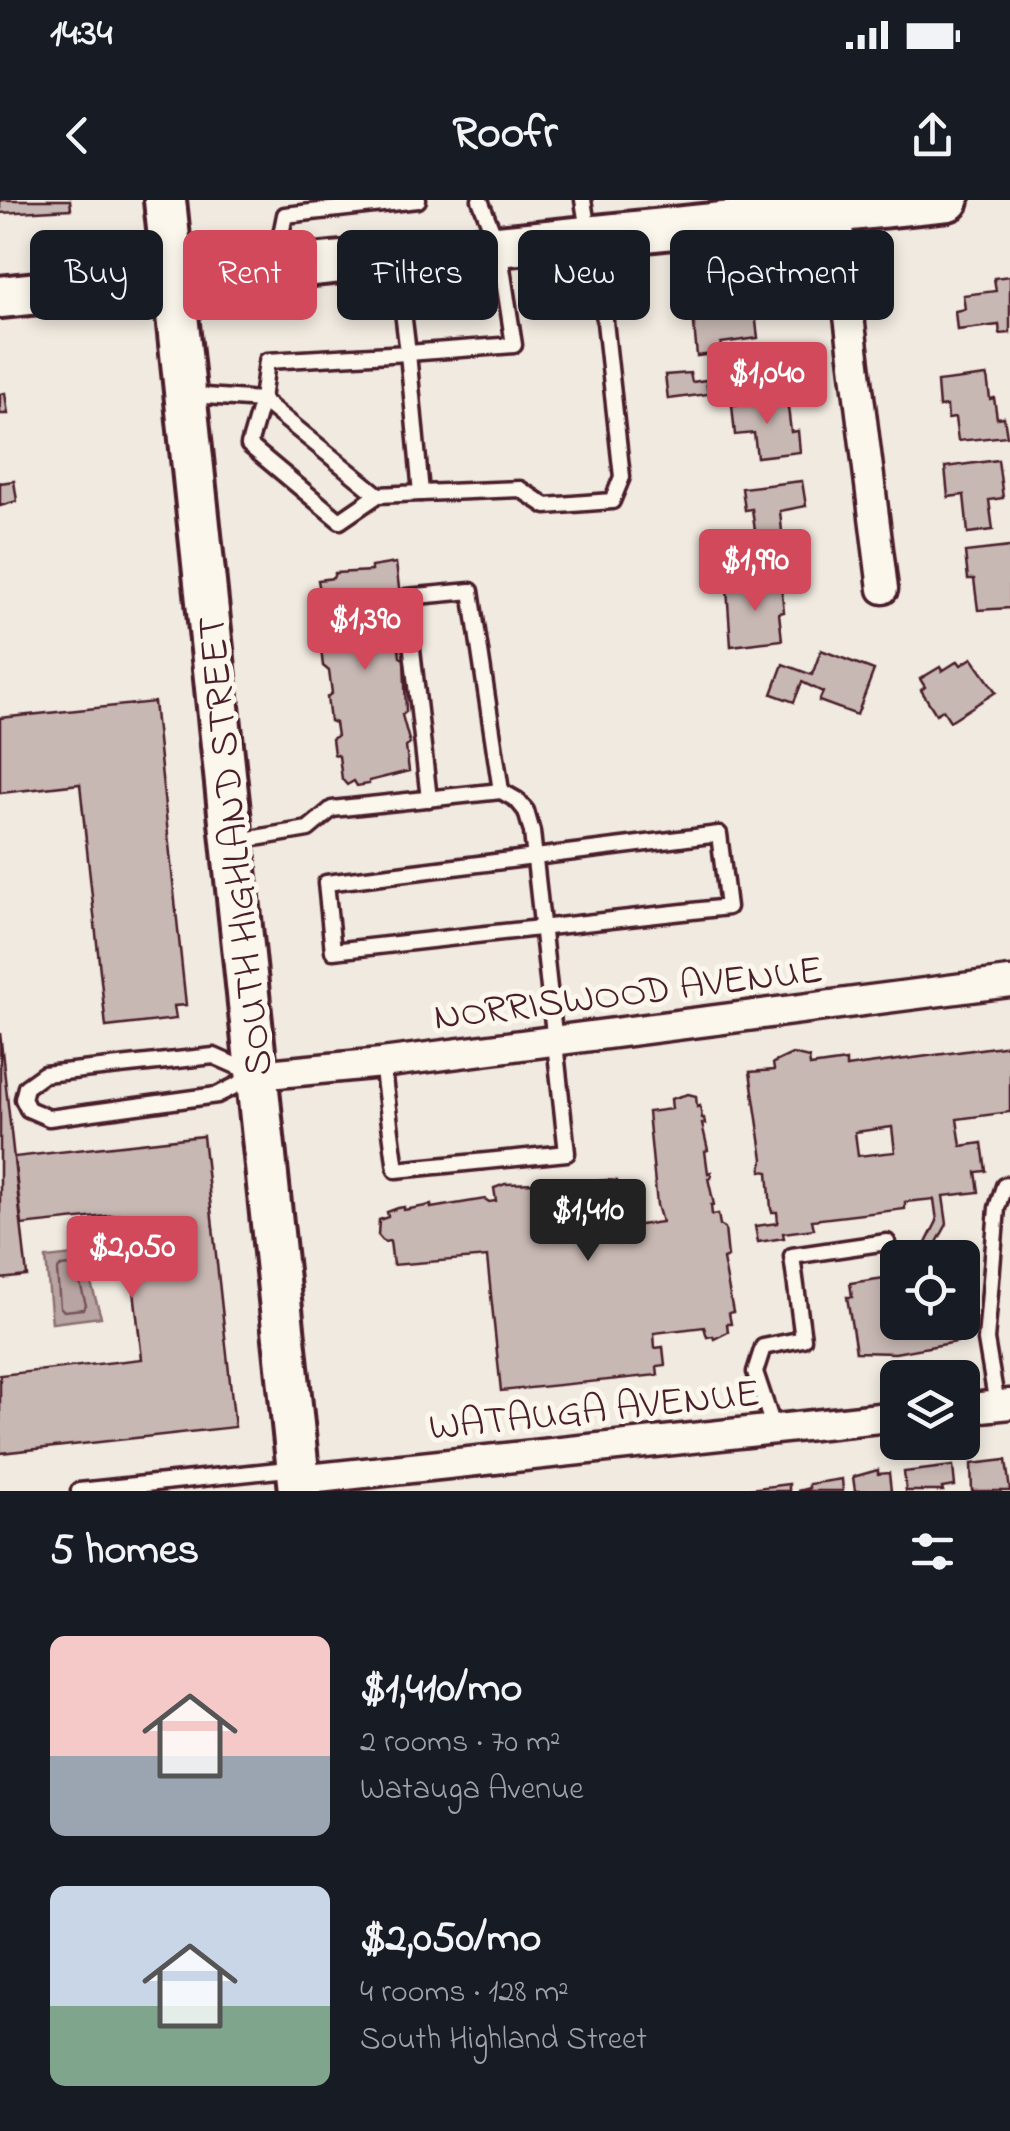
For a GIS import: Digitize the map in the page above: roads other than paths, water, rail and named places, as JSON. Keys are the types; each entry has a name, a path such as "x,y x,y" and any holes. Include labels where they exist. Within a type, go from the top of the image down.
{"main road":[{"name":"SOUTH HIGHLAND STREET","path":"166,200 299,1480"},
{"path":"500,248 586,219 836,212 948,200"},
{"path":"0,297 183,281"}],"street":[{"path":"836,212 883,590"},
{"name":"NORRISWOOD AVENUE","path":"256,1075 382,1063 1010,982"},
{"name":"WATAUGA AVENUE","path":"299,1480 880,1418"}],"lane":[{"path":"282,230 285,215 418,200"},
{"path":"480,200 500,248 514,345 267,361 262,400 249,445 340,520 378,495 422,492 520,489 546,506 612,502 622,477 600,276 586,219"},
{"path":"404,320 422,492"},
{"path":"186,394 262,400 378,495"},
{"path":"430,798 406,597 472,591 501,791"},
{"path":"232,842 308,829 332,809 430,798 501,791 517,800 526,812 535,857 567,1153 396,1170 382,1063"},
{"path":"719,834 728,907 543,928 333,951 326,883 719,834"},
{"path":"214,1056 256,1075 218,1095 49,1118 28,1109 23,1099 26,1087 44,1074 214,1056"},
{"path":"1004,1405 986,1340 996,1208 1004,1186 1010,1184"},
{"path":"774,1429 755,1372 763,1347 803,1339 792,1256 880,1243"},
{"path":"79,1491 299,1480"}],"water":[{"path":"82,1254 101,1317 52,1323 46,1258"}]}
